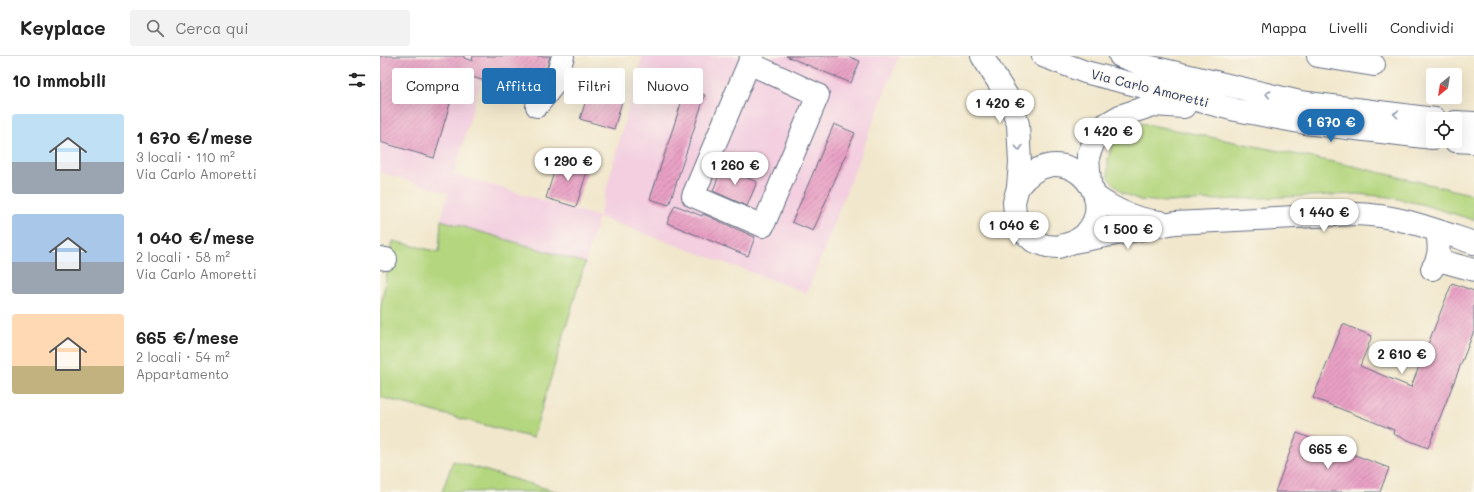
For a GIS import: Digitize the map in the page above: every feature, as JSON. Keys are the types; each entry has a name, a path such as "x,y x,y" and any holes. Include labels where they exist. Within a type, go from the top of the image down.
{"street":[{"path":"537,106 555,83 563,56"},
{"name":"Via Carlo Amoretti","path":"982,56 1009,99 1018,124 1020,163 1018,187 1014,202 1015,214 1021,230 1033,240 1047,246 1058,247 1074,242 1175,223 1356,214 1374,214 1396,218 1474,243"},
{"name":"Via Carlo Amoretti","path":"1043,56 1085,72 1236,110 1305,123 1426,137"},
{"name":"Via Carlo Amoretti","path":"1120,56 1149,61 1300,102 1426,118"},
{"path":"1318,56 1374,65"},
{"path":"751,60 818,95 763,226 693,196 751,60"},
{"name":"Via Carlo Amoretti","path":"1074,242 1087,233 1094,221 1096,208 1088,156 1096,138 1106,124 1120,116 1153,105 1236,110"},
{"path":"1462,122 1474,123"},
{"path":"1462,141 1474,142"},
{"name":"Via Carlo Amoretti","path":"1018,187 1026,177 1039,168 1053,165 1066,166 1080,173 1093,190 1121,213 1142,220 1175,223"},
{"path":"1437,231 1439,247 1435,265 1474,270"}],"shaded area":[{"path":"380,56 488,56 485,68 482,68 482,77 454,174 599,217 585,263 441,220 448,193 380,172"},
{"path":"642,56 899,56 807,293 599,217 633,90 633,104 703,104 703,68 639,68"}],"green space":[{"path":"1141,123 1353,166 1474,195 1474,220 1421,204 1389,197 1357,194 1166,202 1139,200 1121,192 1108,177 1108,159 1113,142 1124,129"},
{"path":"441,220 585,263 533,438 380,397 380,311 393,241 439,252"},
{"path":"453,461 558,492 442,492"}],"building":[{"path":"380,56 464,56 464,58 472,61 473,56 550,56 547,68 482,68 482,80 474,78 474,68 392,68 392,104 450,104 434,158 380,142"},
{"path":"786,56 847,56 860,61 851,83"},
{"path":"585,104 621,104 614,129 580,119"},
{"path":"681,104 702,104 669,205 650,199"},
{"path":"834,124 855,133 813,231 792,222"},
{"path":"559,156 589,165 576,207 546,198"},
{"path":"722,167 757,182 747,206 713,191"},
{"path":"675,205 702,216 703,214 755,237 748,256 667,223"},
{"path":"1452,283 1474,291 1474,331 1428,448 1393,434 1394,430 1313,398 1343,324 1372,336 1360,366 1411,387"},
{"path":"1297,433 1389,468 1380,492 1275,492"}]}
